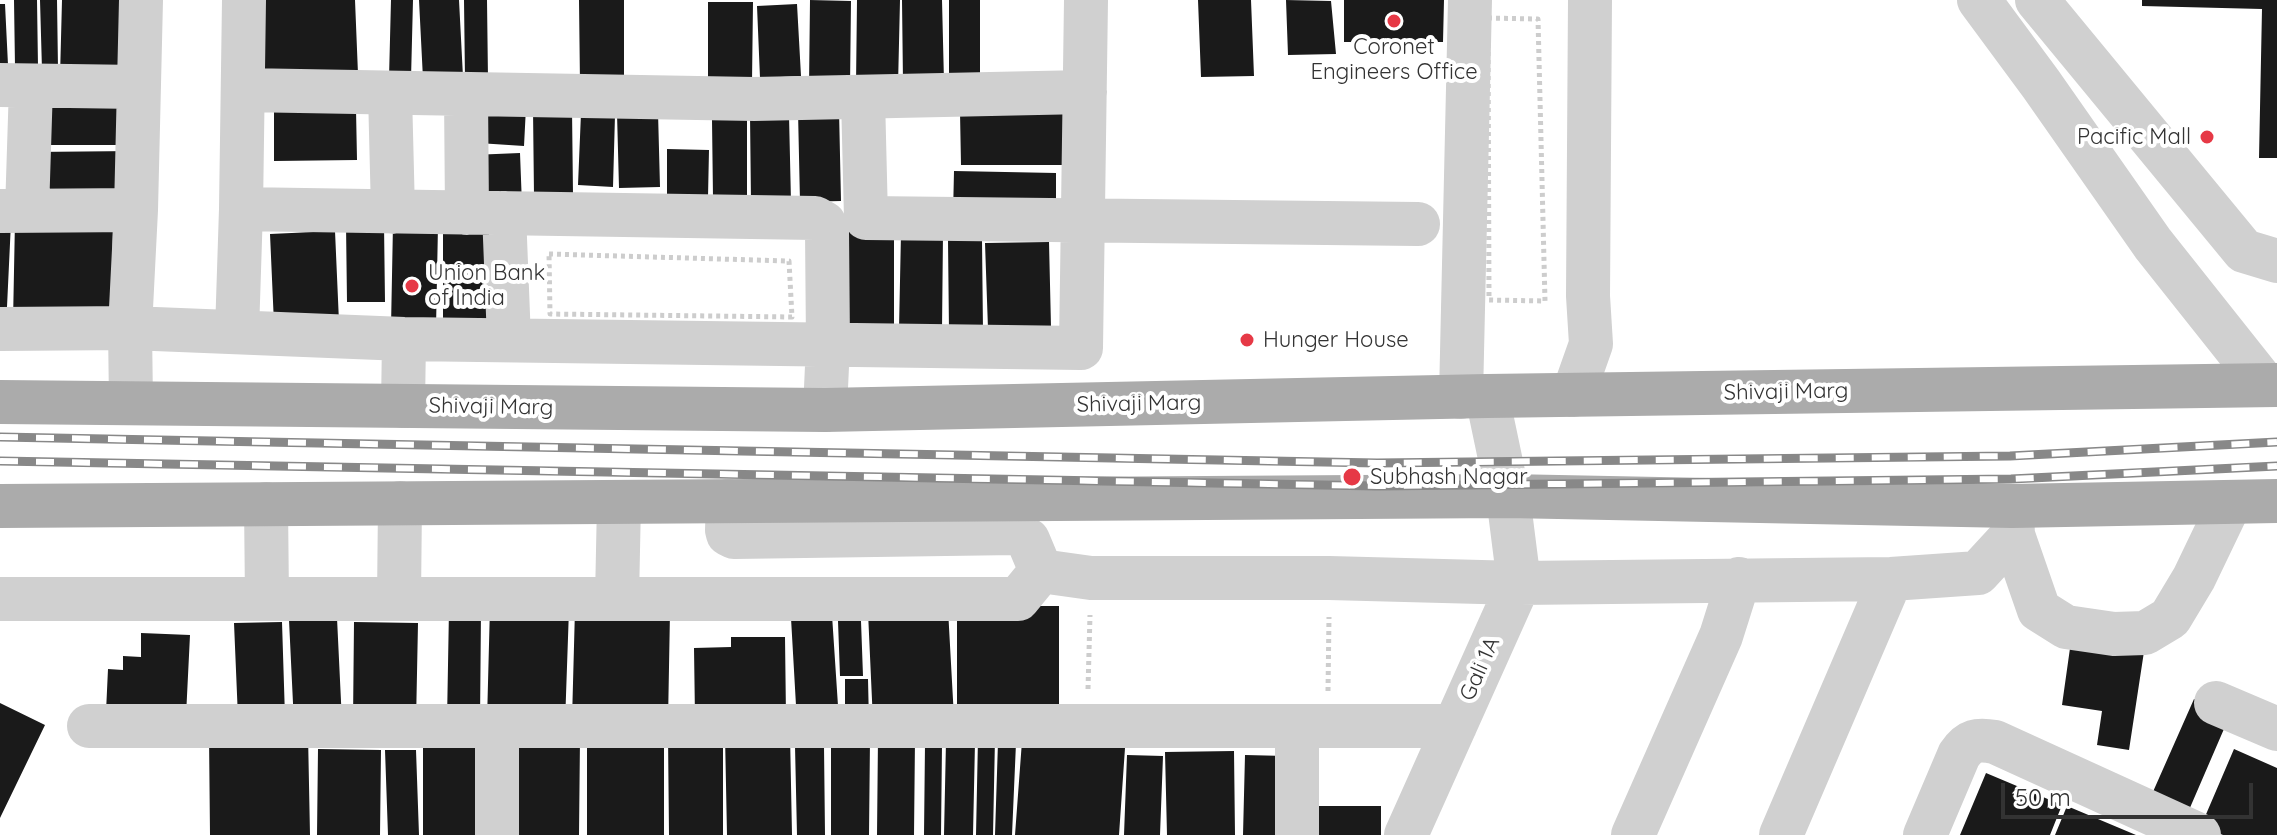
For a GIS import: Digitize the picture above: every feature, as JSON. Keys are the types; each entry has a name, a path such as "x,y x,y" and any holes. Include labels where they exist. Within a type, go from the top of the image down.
{"main road":[{"name":"Shivaji Marg","path":"0,402 825,410 1474,396 2271,385"},
{"path":"0,506 728,501 773,519 1508,496 2013,520 2277,501"}],"street":[{"path":"131,403 130,328 141,0"},
{"path":"237,332 244,0"},
{"path":"0,329 130,328 404,339 1081,348 1086,0"},
{"path":"1470,0 1474,396 1508,496 1519,583"},
{"path":"1573,395 1591,344 1588,296 1590,0"},
{"path":"1979,0 2153,244 2271,385"},
{"path":"2037,0 2244,251 2277,261"},
{"path":"136,210 14,211 16,85 138,87"},
{"path":"243,90 754,99 1085,92"},
{"path":"390,93 393,212"},
{"path":"466,94 509,340"},
{"path":"863,97 866,218 1418,224"},
{"path":"241,209 815,218 824,223 827,231 825,410"},
{"path":"403,406 404,339"},
{"path":"617,599 619,502"},
{"path":"399,599 400,503"},
{"path":"2013,520 2039,610 2066,627 2114,634 2145,633 2170,618 2194,578 2230,503"},
{"path":"266,504 267,599"},
{"path":"772,599 773,519 1016,533 1028,540 1041,571"},
{"path":"1041,571 1091,578 1329,578 1519,583 1891,579 1978,573 2013,520"},
{"path":"0,599 1018,599 1041,571"},
{"path":"1633,835 1721,636 1739,579"},
{"path":"1781,835 1891,579"},
{"name":"Gali 1A","path":"1406,835 1519,583"},
{"path":"2216,703 2277,729"},
{"path":"89,726 1455,726"},
{"path":"497,726 497,835"},
{"path":"1297,726 1297,835"},
{"path":"1925,835 1959,755 1966,745 1983,740 1995,742 2199,835"}],"path":[{"path":"1488,18 1538,19 1540,104 1545,301 1489,300 1488,18"},
{"path":"549,254 655,257 789,261 792,317 550,314 549,254"},
{"path":"1088,703 1091,578"},
{"path":"1328,696 1329,578"}],"building":[{"path":"14,0 37,0 38,67 15,67"},
{"path":"40,0 57,0 58,69 42,70"},
{"path":"62,0 138,0 136,79 60,77"},
{"path":"260,0 355,0 358,74 263,77"},
{"path":"391,0 413,0 411,79 389,78"},
{"path":"419,0 459,0 463,77 423,79"},
{"path":"464,0 487,0 488,80 465,80"},
{"path":"579,0 624,0 624,84 580,85"},
{"path":"810,0 851,1 850,87 809,87"},
{"path":"857,0 900,0 898,86 856,85"},
{"path":"902,0 942,0 944,82 903,83"},
{"path":"949,0 980,0 980,80 949,80"},
{"path":"1198,0 1251,0 1254,76 1201,77"},
{"path":"1286,0 1331,1 1336,54 1288,55"},
{"name":"Coronet Engineers Office","path":"1344,0 1444,0 1443,42 1344,42"},
{"path":"2142,0 2277,0 2277,158 2259,158 2262,9 2142,6"},
{"path":"708,2 753,2 752,82 708,82"},
{"path":"0,4 5,4 8,65 0,65"},
{"path":"797,4 801,76 760,78 757,6"},
{"path":"34,99 135,100 136,145 34,145"},
{"path":"479,105 526,107 524,146 478,143"},
{"path":"356,109 357,160 274,161 274,110"},
{"path":"533,109 572,109 573,195 534,196"},
{"path":"839,110 841,201 800,202 798,111"},
{"path":"1066,111 1066,165 961,165 960,112"},
{"path":"658,112 660,187 619,188 617,113"},
{"path":"581,113 615,115 613,187 578,185"},
{"path":"750,114 789,115 791,202 751,203"},
{"path":"712,120 747,120 747,197 713,198"},
{"path":"667,149 709,150 708,197 667,196"},
{"path":"134,151 135,203 34,204 33,152"},
{"path":"520,153 522,205 474,207 472,155"},
{"path":"954,171 1056,173 1056,215 953,215"},
{"path":"15,220 113,223 111,324 13,322"},
{"path":"0,221 11,222 6,328 0,327"},
{"path":"443,222 489,222 489,325 443,325"},
{"path":"346,224 384,224 385,302 347,302"},
{"path":"393,224 438,225 436,328 391,327"},
{"path":"335,231 339,322 274,324 270,234"},
{"path":"844,232 894,232 894,331 845,331"},
{"path":"901,233 943,233 942,330 899,329"},
{"path":"948,240 982,240 983,332 949,332"},
{"path":"1049,242 1051,327 988,329 985,243"},
{"path":"490,606 569,609 565,724 487,721"},
{"path":"957,606 1059,606 1059,721 957,721"},
{"path":"449,609 481,610 480,722 447,721"},
{"path":"575,609 670,612 668,722 572,720"},
{"path":"948,609 954,718 873,722 868,612"},
{"path":"832,615 839,721 797,723 791,618"},
{"path":"337,618 342,722 294,724 289,620"},
{"path":"838,621 861,621 863,676 840,676"},
{"path":"282,622 285,717 238,718 234,623"},
{"path":"354,622 418,623 416,723 353,721"},
{"path":"141,633 190,635 186,716 106,712 108,669 123,670 123,656 141,657"},
{"path":"2072,634 2145,645 2129,750 2097,745 2102,711 2062,705"},
{"path":"731,637 785,637 786,718 695,718 694,648 731,647"},
{"path":"845,679 868,679 869,723 845,723"},
{"path":"2194,699 2230,715 2189,810 2152,794"},
{"path":"0,703 45,725 0,818"},
{"path":"308,734 310,835 210,835 209,735"},
{"path":"790,734 792,835 727,835 725,735"},
{"path":"668,735 723,735 723,835 669,835"},
{"path":"587,736 664,736 664,835 587,835"},
{"path":"508,737 580,738 579,835 507,835"},
{"path":"878,737 915,738 914,835 877,835"},
{"path":"978,738 995,738 993,835 976,835"},
{"path":"831,739 870,739 869,835 831,835"},
{"path":"946,741 975,742 973,835 944,835"},
{"path":"1022,741 1125,748 1119,835 1015,835"},
{"path":"998,742 1016,743 1012,835 995,835"},
{"path":"925,744 942,744 941,835 924,835"},
{"path":"423,745 490,746 491,835 423,835"},
{"path":"795,746 824,746 825,835 797,835"},
{"path":"318,749 381,750 380,835 317,835"},
{"path":"2234,749 2277,768 2277,835 2223,835 2201,826"},
{"path":"385,750 416,750 419,835 388,835"},
{"path":"1234,751 1235,835 1167,835 1165,752"},
{"path":"1127,755 1163,756 1160,835 1124,835"},
{"path":"1245,755 1286,756 1284,835 1243,835"},
{"path":"1986,773 2062,805 2050,835 1960,835"},
{"path":"1305,806 1381,806 1381,835 1305,835"},
{"path":"2067,806 2136,835 2055,835"}],"railway":[{"path":"0,437 1377,463 2010,456 2277,442"},
{"path":"0,461 1377,486 2011,479 2277,466"}],"place":[{"name":"Coronet Engineers Office","path":"1394,21"},
{"name":"Pacific Mall","path":"2207,137"},
{"name":"Union Bank of India","path":"412,286"},
{"name":"Hunger House","path":"1247,340"},
{"name":"Subhash Nagar","path":"1352,477"}]}
